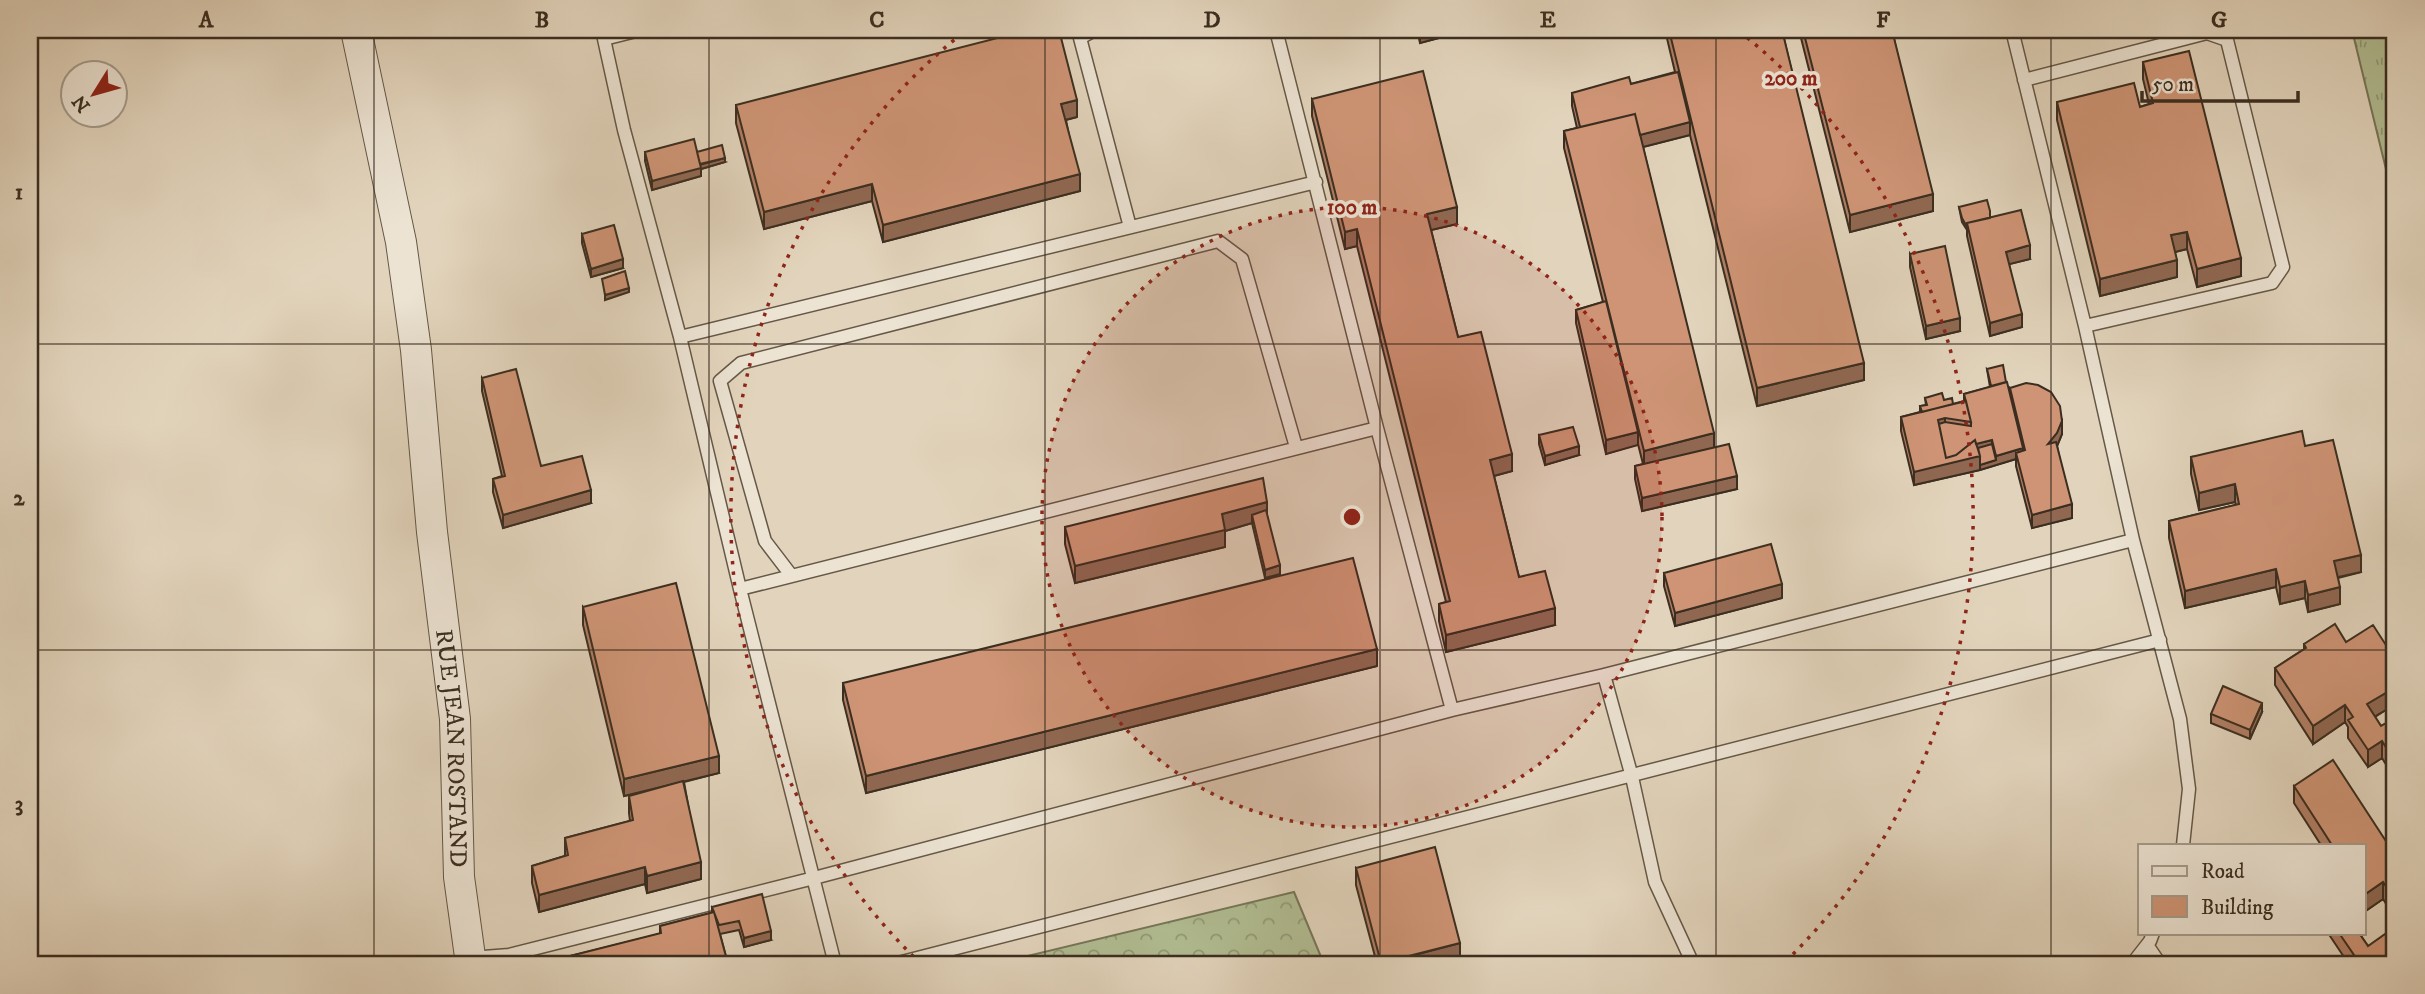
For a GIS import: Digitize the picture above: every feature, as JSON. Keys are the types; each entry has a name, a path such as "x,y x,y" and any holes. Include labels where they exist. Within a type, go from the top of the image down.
{"street":[{"name":"RUE JEAN ROSTAND","path":"356,30 401,242 416,350 432,532 455,719 459,877 470,961"}],"lane":[{"path":"640,30 603,34 624,130 680,337 740,589 835,964"},
{"path":"1095,30 1080,38 1130,227"},
{"path":"1276,30 1452,710"},
{"path":"2012,30 2085,326 2133,540 2180,719 2189,789 2183,844"},
{"path":"2024,80 2207,33 2227,40 2283,268 2272,283 2085,326"},
{"path":"680,337 1316,182"},
{"path":"791,575 765,541 720,381 741,363 1192,247 1219,241 1242,259 1296,447"},
{"path":"740,589 1377,428"},
{"path":"470,961 509,954 814,878 1452,710 1604,675 2133,540"},
{"path":"894,964 2160,640"},
{"path":"1604,675 1632,777 1655,882 1693,964"},
{"path":"2132,964 2150,939"},
{"path":"2150,939 2160,964"}],"green space":[{"path":"2352,30 2395,30 2395,206"},
{"path":"1294,892 1324,964 994,964"}],"building":[{"path":"1029,30 1059,30 1077,100 1061,104 1080,174 883,225 872,184 764,212 736,105"},
{"path":"1669,30 1782,30 1864,363 1757,388"},
{"path":"1803,30 1892,30 1933,194 1850,215"},
{"path":"2189,51 2241,258 2197,269 2187,232 2171,235 2177,260 2100,279 2057,102 2134,83 2140,107 2153,103 2143,62"},
{"path":"1423,71 1457,207 1427,214 1458,337 1481,332 1512,454 1490,460 1519,577 1545,571 1555,608 1446,635 1439,604 1450,601 1357,229 1345,232 1312,99"},
{"path":"1678,72 1690,122 1640,135 1635,114 1580,127 1572,93 1629,77 1631,84"},
{"path":"1635,114 1714,433 1644,451 1564,131"},
{"path":"694,139 701,168 652,181 645,152"},
{"path":"722,145 725,158 700,164 697,152"},
{"path":"1987,200 1990,218 1967,223 1967,227 1959,207"},
{"path":"2021,210 2030,245 2006,252 2022,314 1990,323 1967,223"},
{"path":"614,225 623,259 591,269 582,234"},
{"path":"1945,246 1960,318 1926,326 1910,254"},
{"path":"625,271 629,288 605,295 602,279"},
{"path":"1606,301 1638,432 1606,440 1576,310"},
{"path":"2003,365 2006,382 1991,386 1987,369"},
{"path":"516,369 541,466 582,456 591,490 503,515 493,479 505,476 482,378"},
{"path":"2007,382 2023,448 1996,456 1992,440 1976,444 1975,440 1956,455 1946,458 1939,424 1945,422 1971,426 1964,394"},
{"path":"2026,383 2038,385 2051,392 2060,406 2062,421 2048,444 2056,442 2072,504 2032,515 2016,453 2025,450 2010,388"},
{"path":"1942,393 1944,400 1952,398 1953,404 1922,412 1920,406 1927,405 1925,398"},
{"path":"1966,401 1971,422 1945,418 1938,420 1946,458 1956,455 1975,440 1980,456 1914,472 1901,417"},
{"path":"1573,427 1579,446 1545,456 1539,435"},
{"path":"2302,431 2305,446 2333,440 2361,555 2334,561 2340,587 2308,595 2305,581 2280,587 2276,569 2185,591 2169,521 2239,504 2235,484 2199,493 2191,457"},
{"path":"1729,444 1737,476 1642,498 1635,466"},
{"path":"1992,444 1996,460 1980,465 1978,448"},
{"path":"1263,478 1267,502 1222,514 1225,530 1075,566 1065,527"},
{"path":"1266,510 1280,565 1265,570 1252,515"},
{"path":"1771,544 1782,584 1675,613 1664,573"},
{"path":"1353,558 1377,649 866,776 843,683"},
{"path":"676,583 719,756 624,779 583,607"},
{"path":"2335,624 2346,642 2373,625 2395,659 2395,700 2389,691 2367,704 2381,726 2395,718 2395,762 2382,741 2368,750 2348,720 2353,717 2345,705 2313,726 2275,668 2306,648 2304,644"},
{"path":"2223,686 2262,703 2250,730 2211,714"},
{"path":"2333,760 2395,855 2395,900 2383,882 2366,894 2366,844 2331,844 2294,786"},
{"path":"683,781 701,862 647,876 645,867 539,895 532,866 568,855 565,838 633,820 629,796"},
{"path":"1435,847 1460,943 1381,963 1356,868"},
{"path":"762,894 771,931 744,938 739,921 719,925 712,907"},
{"path":"714,912 728,964 555,964 554,960 661,933 660,926"},
{"path":"2395,927 2395,964 2339,964 2354,955 2340,934 2360,934 2368,946"}]}
